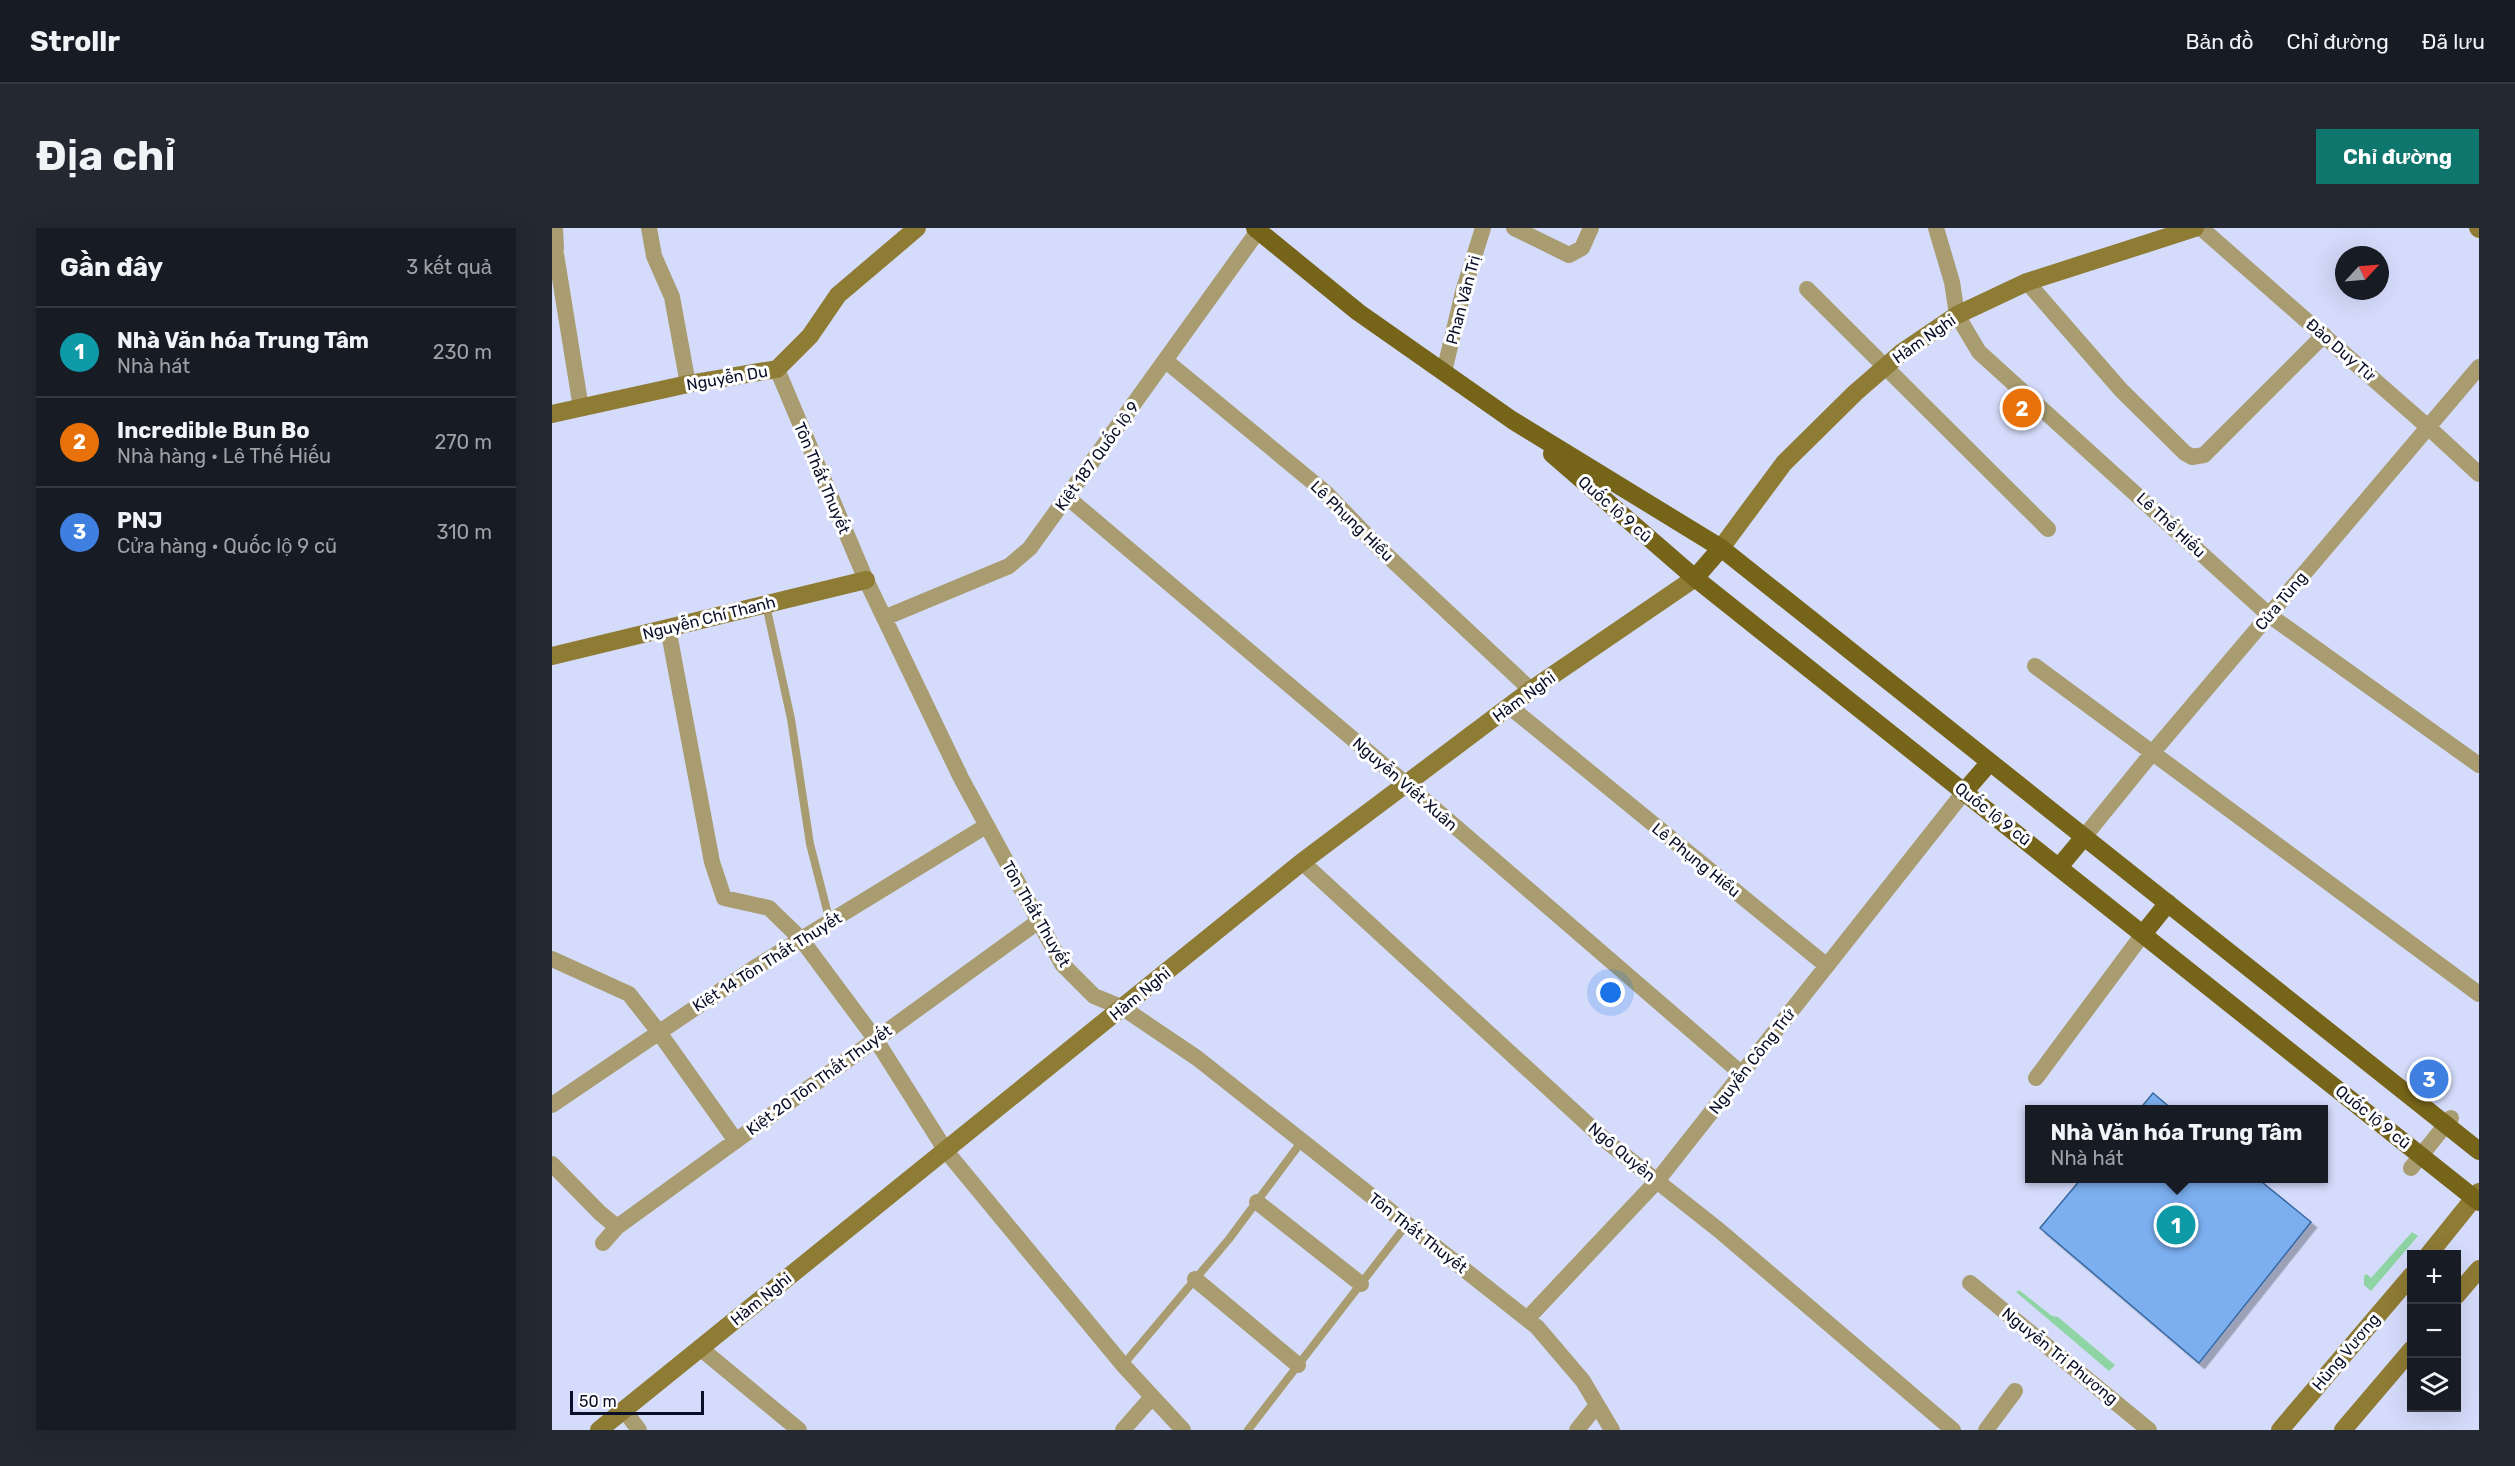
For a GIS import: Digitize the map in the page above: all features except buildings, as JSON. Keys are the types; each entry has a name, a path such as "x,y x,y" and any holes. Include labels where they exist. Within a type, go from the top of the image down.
{"main road":[{"name":"Quốc lộ 9 cũ","path":"1256,230 1358,312 1512,420 1720,548 2084,837 2449,1121 2479,1151"},
{"name":"Quốc lộ 9 cũ","path":"1512,420 1695,578 2143,934 2416,1161 2477,1197"},
{"path":"1695,578 1720,548"},
{"path":"1965,792 1990,762"},
{"path":"2059,867 2084,837"},
{"path":"2143,934 2168,903"}],"street":[{"path":"555,228 554,257 581,408"},
{"path":"650,228 654,256 672,297 688,384"},
{"name":"Nguyễn Du","path":"552,414 688,384 777,369 810,336 838,295 917,228"},
{"name":"Phan Văn Trị","path":"1444,372 1463,292 1483,228"},
{"path":"1514,228 1569,255 1582,248 1591,228"},
{"name":"Lê Thế Hiếu","path":"1936,228 1952,282 1957,315 1979,352 2269,615 2479,765"},
{"name":"Hàm Nghi","path":"1720,548 1784,463 1885,367 1957,315 2027,282 2152,235 2195,228"},
{"name":"Đào Duy Từ","path":"2201,228 2479,474"},
{"name":"Kiệt 187 Quốc lộ 9","path":"884,618 1009,566 1030,548 1166,361 1256,230"},
{"path":"2027,282 2121,390 2185,453 2192,457 2204,454 2324,335"},
{"path":"1807,290 2048,529"},
{"name":"Lê Phụng Hiểu","path":"1166,361 1326,493 1377,546 1531,690"},
{"name":"Cửa Tùng","path":"2084,837 2153,752 2479,367"},
{"name":"Tôn Thất Thuyết","path":"777,369 884,618 961,778 1062,964 1094,996 1122,1008 1197,1058 1537,1327 1583,1381 1612,1430"},
{"name":"Nguyễn Viết Xuân","path":"1067,497 1406,784 1742,1074"},
{"name":"Hàm Nghi","path":"599,1430 1302,862 1531,690 1695,578"},
{"name":"Nguyễn Chí Thanh","path":"552,656 866,580"},
{"path":"668,628 712,862 724,898 768,908 801,939 876,1040 946,1151 1123,1365 1183,1430"},
{"path":"2035,666 2479,994"},
{"name":"Lê Phụng Hiểu","path":"1510,707 1827,966"},
{"name":"Nguyễn Công Trứ","path":"1527,1319 1658,1181 1965,792"},
{"name":"Kiệt 14 Tôn Thất Thuyết","path":"552,1105 658,1031 801,939 986,826"},
{"name":"Ngô Quyền","path":"1302,862 1605,1140 1658,1181 1953,1430"},
{"name":"Kiệt 20 Tôn Thất Thuyết","path":"603,1244 617,1227 1039,921"},
{"path":"2036,1078 2143,934"},
{"path":"552,959 629,994 736,1141"},
{"path":"2416,1161 2449,1121"},
{"path":"552,1164 617,1227"},
{"path":"2431,1250 2477,1197"},
{"path":"1257,1202 1360,1284"},
{"path":"2461,1291 2479,1269"},
{"path":"1195,1280 1298,1365"},
{"name":"Hùng Vương","path":"2280,1430 2407,1281"},
{"name":"Nguyễn Tri Phương","path":"1970,1283 2142,1428"},
{"path":"700,1348 799,1430"},
{"path":"2343,1430 2407,1355"},
{"path":"1986,1430 2015,1391"},
{"path":"1123,1430 1152,1397"},
{"path":"1576,1430 1597,1406"},
{"path":"624,1410 639,1430"}],"lane":[{"path":"766,604 791,718 810,844 830,922"},
{"path":"1123,1365 1195,1280 1302,1141"},
{"path":"1248,1430 1407,1224"}],"green space":[{"path":"2412,1232 2418,1236 2371,1291 2364,1285 2364,1276 2367,1274 2371,1278"},
{"path":"2019,1290 2052,1316 2058,1317 2115,1365 2109,1371 2016,1292"}],"place":[{"name":"Incredible Bun Bo","path":"2022,408"},
{"name":"PNJ","path":"2429,1079"},
{"name":"Nhà Văn hóa Trung Tâm","path":"2176,1225"}]}
